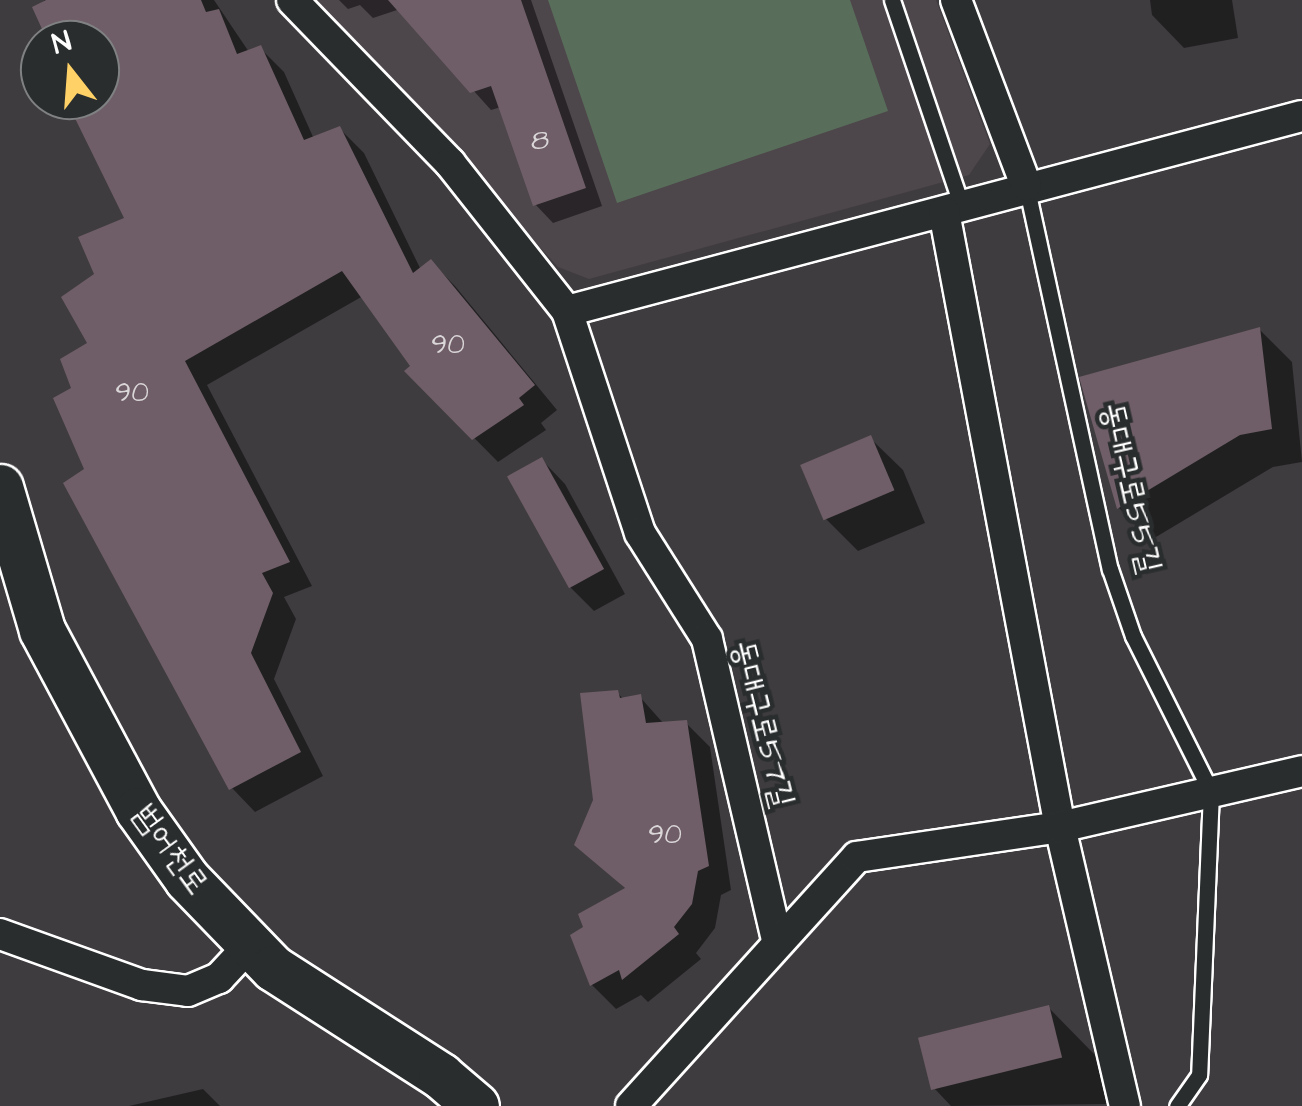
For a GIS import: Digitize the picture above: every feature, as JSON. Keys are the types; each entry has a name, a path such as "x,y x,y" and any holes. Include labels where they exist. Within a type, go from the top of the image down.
{"main road":[{"name":"범어천로","path":"0,487 42,630 121,778 186,879 247,948 476,1106"}],"street":[{"name":"동대구로57길","path":"292,0 450,164 567,311 640,533 707,639 777,940"},
{"path":"956,0 1026,186"},
{"path":"567,311 953,210 1026,186 1302,116"},
{"path":"953,210 1060,827 1126,1106"},
{"path":"630,1106 777,940 858,858 1060,827 1302,771"},
{"path":"0,934 142,985 188,991 218,978 247,948"}],"lane":[{"path":"892,0 953,210"},
{"name":"동대구로55길","path":"1026,186 1110,569 1133,636 1211,792 1200,1076 1178,1106"}],"shaded area":[{"path":"313,0 936,0 990,144 969,175 589,279 558,267"}],"green space":[{"path":"548,0 850,0 888,111 617,203"}],"building":[{"path":"46,0 201,0 206,12 219,9 237,54 261,45 304,140 340,126 413,273 431,259 535,385 519,398 524,405 472,440 404,371 410,366 342,271 185,361 290,562 262,573 273,593 251,653 301,752 229,790 63,483 84,469 53,398 71,388 60,359 87,343 61,297 94,274 78,237 124,218 76,120 120,120 120,20 38,20 32,7"},
{"path":"388,0 521,0 586,188 533,206 491,86 470,93"},
{"path":"1260,327 1272,429 1240,435 1117,509 1079,377"},
{"path":"871,435 894,490 824,520 800,465"},
{"path":"542,457 604,569 569,588 507,476"},
{"path":"618,690 620,698 641,694 646,723 687,720 709,866 698,871 692,904 674,927 679,934 622,980 619,970 590,986 570,935 583,927 578,914 625,888 574,845 593,800 580,693"},
{"path":"1049,1005 1062,1057 931,1090 918,1038"}]}
